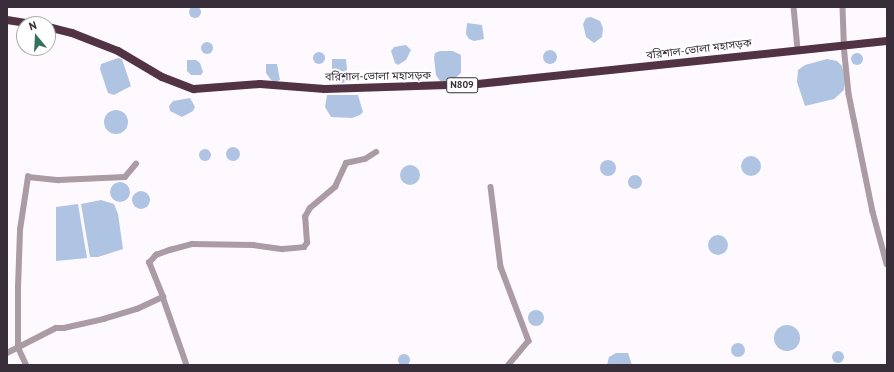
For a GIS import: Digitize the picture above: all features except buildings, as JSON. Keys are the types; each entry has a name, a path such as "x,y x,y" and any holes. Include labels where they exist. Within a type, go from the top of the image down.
{"highway":[{"name":"বরিশাল-ভোলা মহাসড়ক","path":"56,29 72,33 118,51 162,77 194,89 260,84 325,89 478,84 798,49 887,41"}],"street":[{"path":"794,7 798,49"},
{"path":"843,7 844,45 849,94 873,212 887,264"},
{"path":"187,365 163,297 149,263 156,255 192,244 253,244 283,249 304,247 308,243 305,217 310,208 335,187 346,163 365,159 376,152"},
{"path":"26,365 18,348 20,238 28,177 59,180 125,177 136,164"},
{"path":"491,187 501,267 529,341 510,365"},
{"path":"7,353 56,328 64,328 104,319 137,309 163,297"}],"water":[{"path":"193,6 197,6 201,12 197,18 193,18 189,14 189,10"},
{"path":"591,17 600,21 603,28 602,37 594,43 586,37 583,24 586,18"},
{"path":"467,23 482,25 484,39 474,41 469,39 466,34"},
{"path":"205,42 209,42 213,48 209,54 205,54 201,50 201,46"},
{"path":"406,45 411,50 406,60 398,65 395,63 391,51 394,47"},
{"path":"550,50 555,52 557,57 555,62 550,64 545,62 543,57 545,52"},
{"path":"440,51 453,51 461,55 461,73 452,81 440,81 436,75 434,58 435,53"},
{"path":"321,52 324,53 324,63 317,64 314,63 313,56 314,53"},
{"path":"855,53 859,53 863,59 859,65 855,65 851,61 851,57"},
{"path":"118,58 122,59 131,86 114,95 108,93 100,69 101,64"},
{"path":"332,59 346,59 348,80 343,83 332,80"},
{"path":"827,59 837,61 842,66 845,79 844,90 834,99 805,106 797,82 798,70 805,65"},
{"path":"187,60 196,60 200,63 203,72 201,75 191,75 187,71"},
{"path":"266,64 277,64 280,80 275,82 271,80 266,73"},
{"path":"327,95 358,95 363,112 352,118 331,117 325,107"},
{"path":"190,98 195,107 193,111 182,117 170,111 169,106 173,101"},
{"path":"116,110 125,113 128,122 125,131 116,134 107,131 104,122 107,113"},
{"path":"230,147 236,147 240,151 240,157 236,161 230,161 226,157 226,151"},
{"path":"203,149 207,149 211,155 207,161 203,161 199,157 199,153"},
{"path":"751,156 758,159 761,166 758,173 751,176 744,173 741,166 744,159"},
{"path":"608,160 615,165 616,168 611,175 608,176 601,171 600,168 605,161"},
{"path":"410,165 417,168 420,175 417,182 410,185 403,182 400,175 403,168"},
{"path":"632,175 638,175 642,179 642,185 638,189 632,189 628,185 628,179"},
{"path":"116,182 124,182 130,188 130,196 124,202 116,202 110,196 110,188"},
{"path":"141,191 147,194 150,200 147,206 141,209 135,206 132,200 135,194"},
{"path":"101,200 114,204 118,214 123,249 98,257 90,257 81,204"},
{"path":"78,204 87,258 56,261 56,207"},
{"path":"718,235 725,238 728,245 725,252 718,255 711,252 708,245 711,238"},
{"path":"536,310 543,315 544,318 539,325 536,326 529,321 528,318 533,311"},
{"path":"787,325 796,329 800,338 796,347 787,351 778,347 774,338 778,329"},
{"path":"735,343 741,343 745,347 745,353 741,357 735,357 731,353 731,347"},
{"path":"836,351 840,351 844,357 840,363 836,363 832,359 832,355"},
{"path":"616,353 628,353 632,365 607,365 609,357"},
{"path":"406,354 409,355 409,365 402,366 399,365 398,358 399,355"}]}
